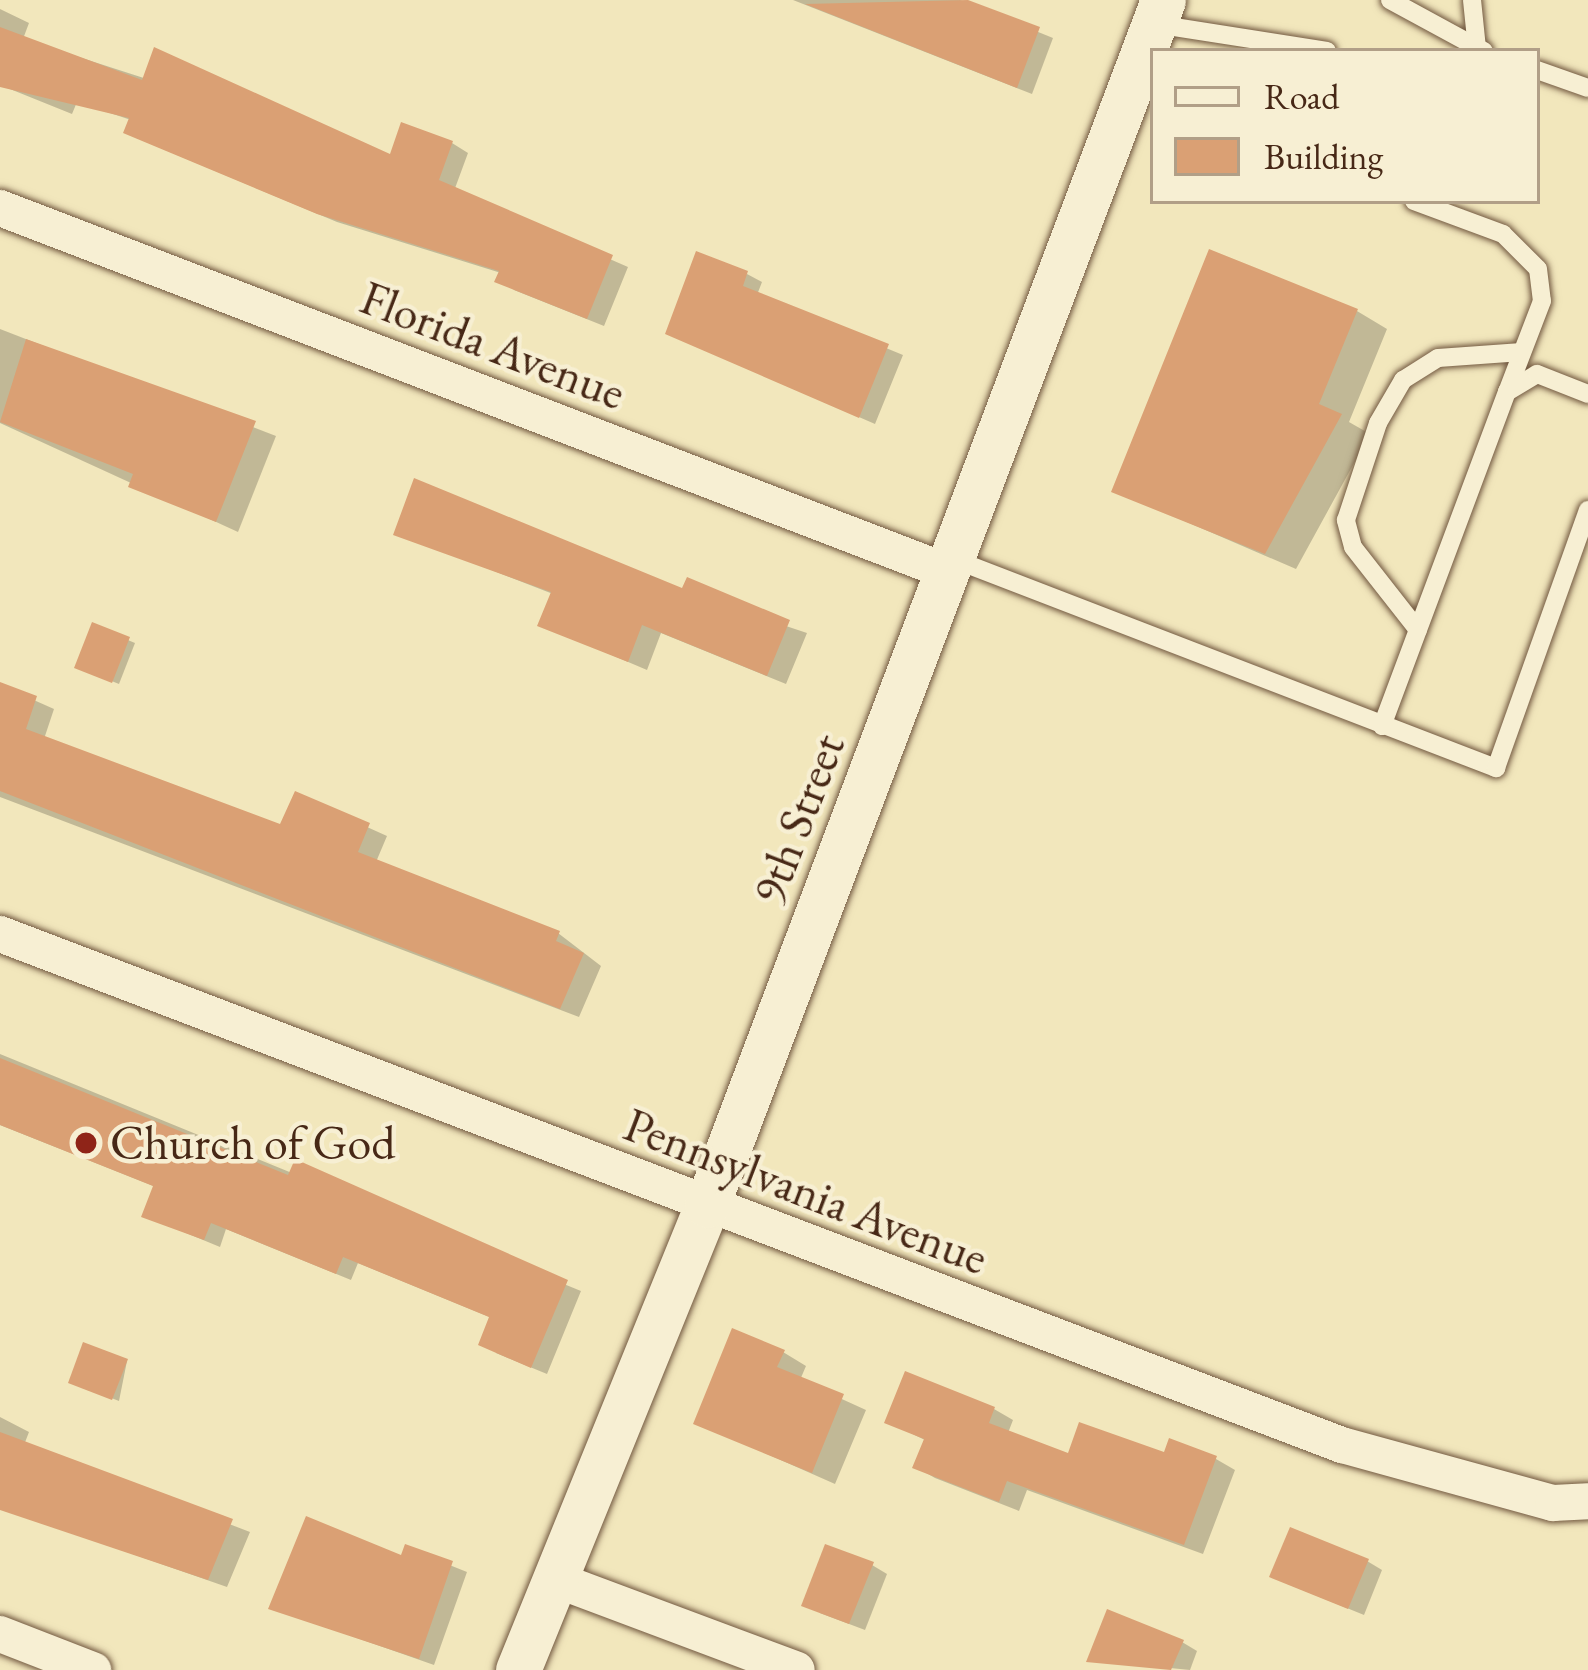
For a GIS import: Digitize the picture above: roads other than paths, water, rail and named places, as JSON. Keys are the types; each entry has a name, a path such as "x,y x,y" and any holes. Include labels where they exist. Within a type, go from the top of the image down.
{"street":[{"name":"9th Street","path":"518,1670 707,1205 953,566 1159,12"},
{"name":"Florida Avenue","path":"0,208 953,566"},
{"name":"Pennsylvania Avenue","path":"0,934 1342,1444 1553,1503 1588,1501"},
{"path":"554,1579 797,1670"},
{"path":"0,1634 93,1670"}],"lane":[{"path":"1390,0 1473,48"},
{"path":"1472,0 1476,48"},
{"path":"1159,12 1314,48"},
{"path":"1540,71 1588,88"},
{"path":"1382,726 1542,301 1526,247 1421,204"},
{"path":"1418,630 1353,547 1346,520 1378,423 1403,380 1438,358 1522,352"},
{"path":"1507,392 1537,374 1588,394"},
{"path":"953,566 1496,768 1588,510"}],"place":[{"name":"Church of God","path":"86,1143"}]}
